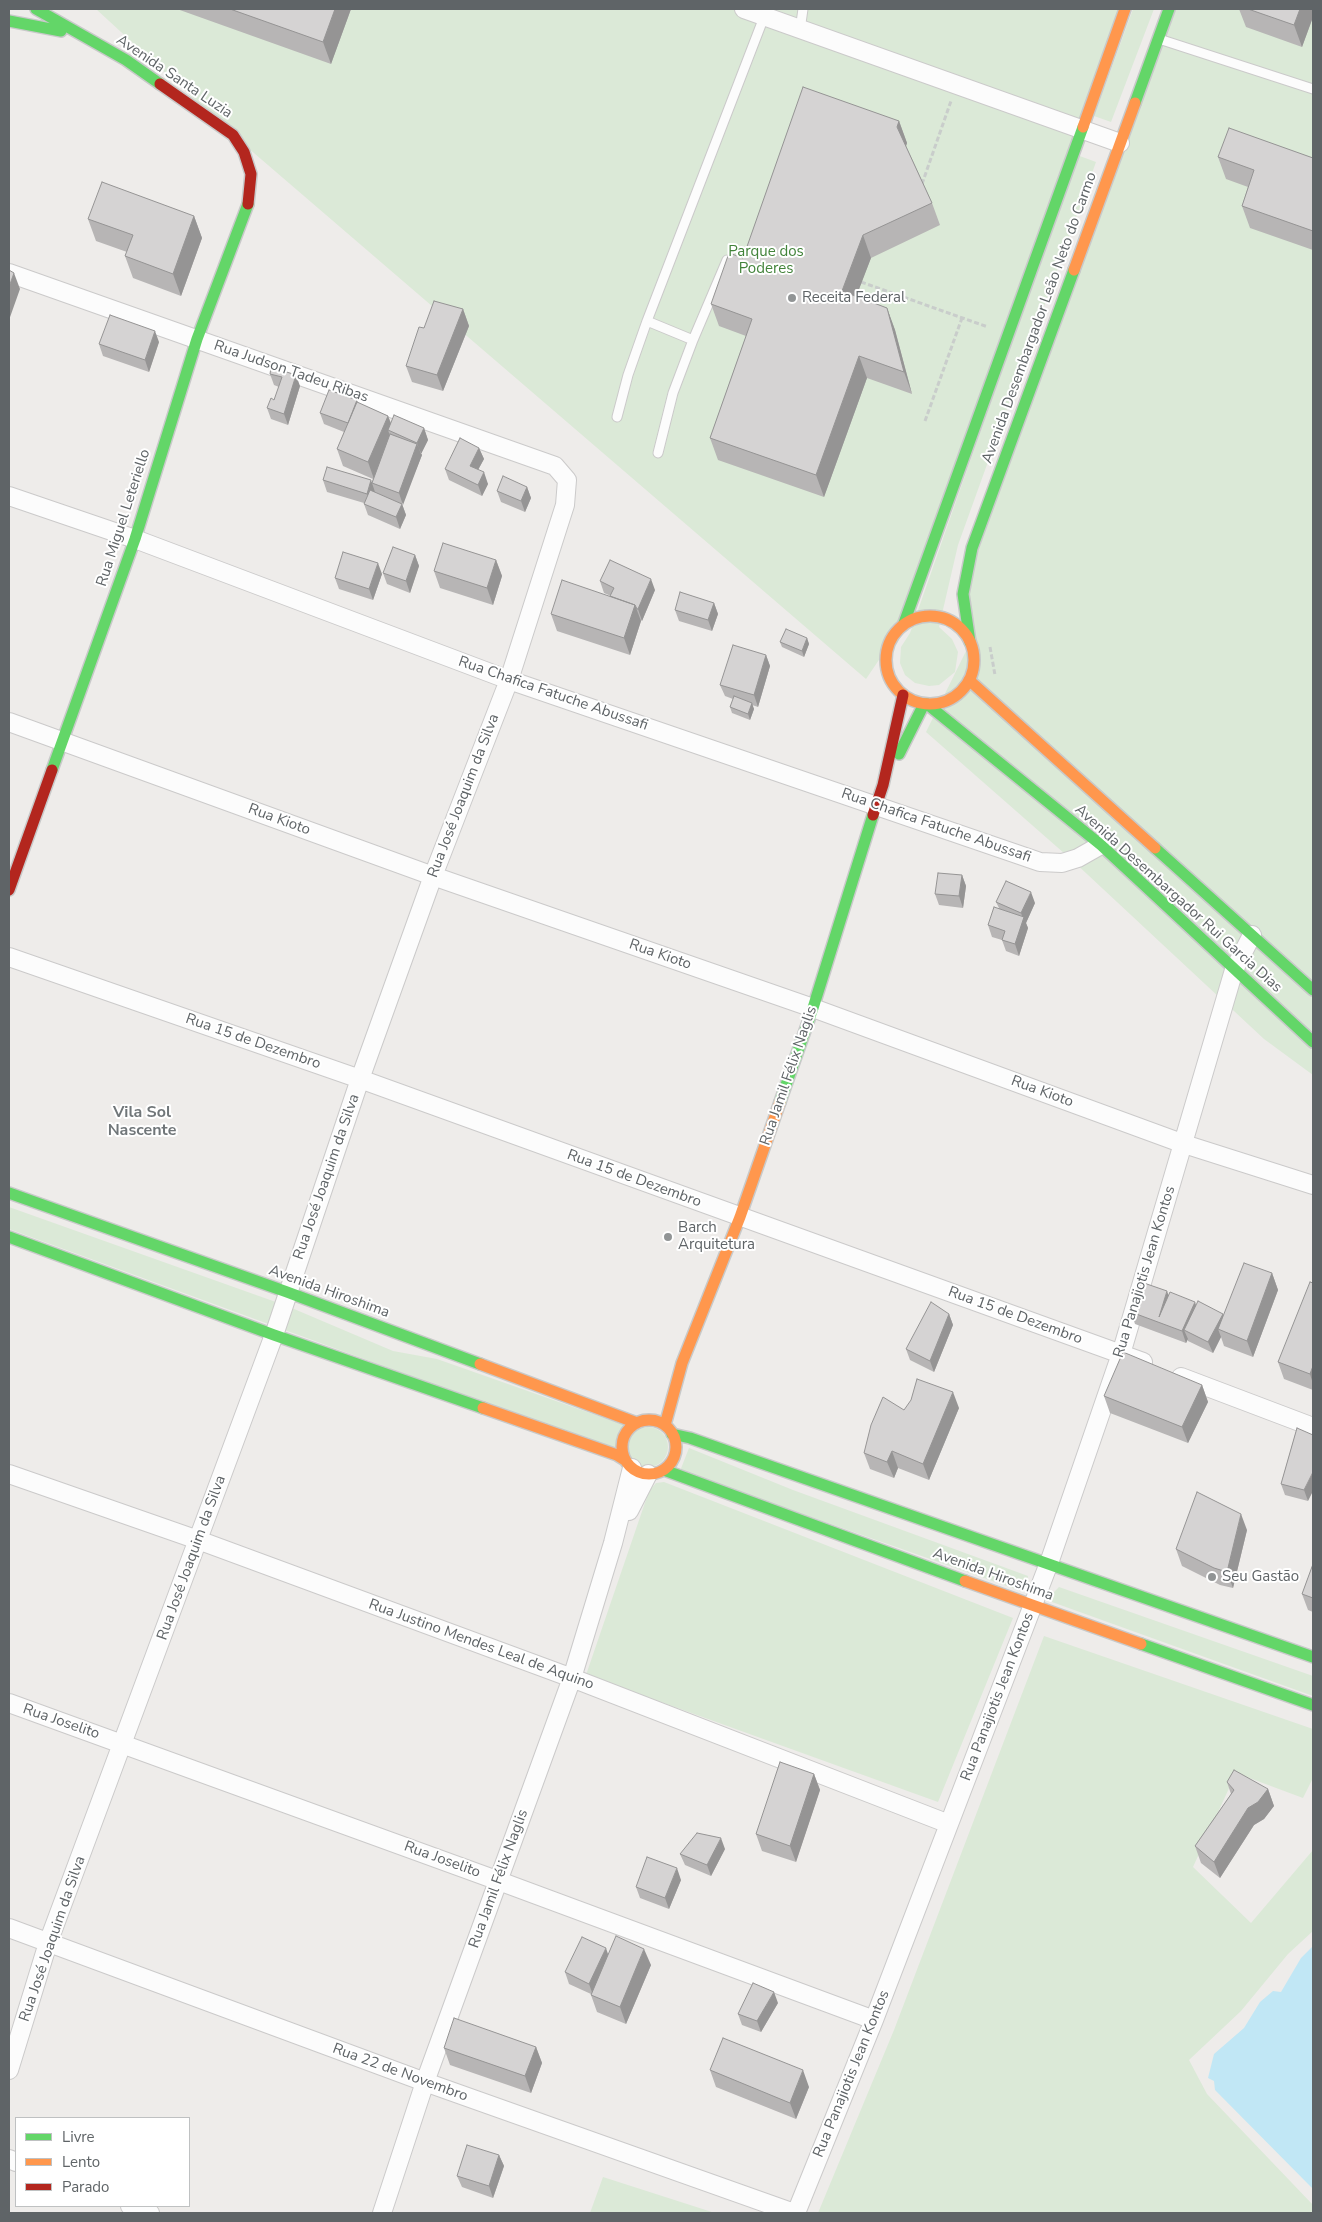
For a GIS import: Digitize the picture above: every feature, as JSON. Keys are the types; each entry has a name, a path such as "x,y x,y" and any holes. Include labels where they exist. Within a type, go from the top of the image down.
{"main road":[{"name":"Avenida Santa Luzia","path":"36,9 126,60 233,135 244,152"},
{"name":"Avenida Desembargador Leão Neto do Carmo","path":"904,624 1125,9"},
{"name":"Avenida Desembargador Leão Neto do Carmo","path":"970,642 962,594 972,548 1169,9"},
{"name":"Avenida Santa Luzia","path":"9,21 81,35"},
{"name":"Rua Miguel Leteriello","path":"9,890 135,538 196,339 249,201 251,174 244,152"},
{"path":"934,615 949,620 962,629 970,642 974,661 969,680 958,693 944,702 925,704 903,695 892,683 886,667 886,651 892,636 904,624 918,617 934,615"},
{"name":"Avenida Desembargador Rui Garcia Dias","path":"969,680 1313,990"},
{"name":"Rua Jamil Félix Naglis","path":"669,1429 682,1363 740,1217 813,1008 883,785 903,695"},
{"name":"Rua Jamil Félix Naglis","path":"883,785 925,704"},
{"name":"Avenida Desembargador Rui Garcia Dias","path":"925,704 1100,845 1313,1042"},
{"name":"Avenida Hiroshima","path":"9,1193 643,1421"},
{"name":"Avenida Hiroshima","path":"9,1237 274,1335 617,1455 642,1468 1313,1705"},
{"name":"Rua Jamil Félix Naglis","path":"663,1392 682,1363"},
{"path":"643,1421 669,1429 676,1449 670,1464 642,1468 623,1452 625,1435 630,1428 643,1421 654,1407"},
{"name":"Avenida Hiroshima","path":"669,1429 1313,1657"}],"street":[{"path":"744,9 1081,130 1120,142"},
{"name":"Rua Judson Tadeu Ribas","path":"9,273 555,466 567,480"},
{"name":"Rua José Joaquim da Silva","path":"9,2070 48,1943 124,1744 274,1335 360,1079 433,876 509,680 565,505 567,480"},
{"name":"Rua Chafica Fatuche Abussafi","path":"9,496 135,538 509,680 1040,862 1062,864 1078,858 1100,845"},
{"name":"Rua Kioto","path":"9,722 433,876 813,1008 1184,1144 1313,1185"},
{"name":"Rua Panajiotis Jean Kontos","path":"795,2213 874,2020 1049,1563 1121,1354 1234,970 1252,935"},
{"name":"Rua 15 de Dezembro","path":"9,957 360,1079 1121,1354 1313,1427"},
{"name":"Rua Jamil Félix Naglis","path":"382,2213 425,2082 572,1678 613,1543 642,1468"},
{"name":"Rua Justino Mendes Leal de Aquino","path":"9,1474 198,1540 572,1678 950,1824"},
{"name":"Rua Joselito","path":"9,1703 499,1880 874,2020"},
{"name":"Rua 22 de Novembro","path":"9,1928 425,2082 795,2213"},
{"path":"133,2207 150,2213"}],"lane":[{"path":"800,30 803,9"},
{"path":"617,417 628,375 647,321 764,17"},
{"path":"1159,39 1313,89"},
{"path":"658,453 673,392 727,260"},
{"path":"647,321 693,340"}],"path":[{"path":"921,185 957,85"},
{"path":"861,282 1007,334"},
{"path":"925,421 962,318"}],"green space":[{"name":"Parque dos Poderes","path":"96,9 1125,9 904,623 866,679 233,135"},
{"path":"1133,9 1154,9 1111,122 1094,116"},
{"path":"1169,9 1313,9 1313,1075 1264,1039 1073,861 926,732 970,643 963,594"},
{"path":"1077,155 1096,162 958,545 939,627 952,639 958,652 955,672 939,685 929,686 915,683 905,675 900,663 901,647 910,633"},
{"path":"9,1207 287,1306 393,1351 437,1359 627,1426 618,1452 9,1229"},
{"path":"648,1427 662,1433 668,1447 662,1461 648,1467 634,1461 628,1447 634,1433"},
{"path":"689,1448 793,1490 1028,1576 1024,1592 680,1471"},
{"path":"664,1482 1013,1618 938,1802 586,1675 649,1491 656,1483"},
{"path":"1059,1587 1313,1676 1313,1696 1052,1602 1053,1593"},
{"path":"1044,1636 1313,1729 1313,1778 1303,1798 1236,1773 1193,1867 1251,1923 1313,1850 1313,1931 1288,1954 1241,2011 1189,2060 1207,2094 1313,2205 1313,2213 818,2213 894,2030"},
{"path":"603,2177 715,2213 590,2213"}],"water":[{"path":"1313,1946 1313,2189 1215,2090 1214,2081 1208,2078 1214,2054 1244,2028 1260,2002 1273,1991 1281,1992 1301,1958"}],"building":[{"path":"230,9 335,9 323,42"},
{"path":"1248,9 1300,9 1294,25"},
{"name":"Receita Federal","path":"803,87 899,121 897,127 932,203 863,235 842,291 887,308 904,372 859,356 816,475 710,438 752,319 711,304 729,253 743,258"},
{"path":"1229,128 1313,158 1313,231 1242,206 1254,170 1218,157"},
{"path":"102,182 194,216 173,274 125,256 133,235 88,219"},
{"path":"9,270 14,273 9,287"},
{"path":"434,301 463,309 437,375 406,366 419,327 424,328"},
{"path":"110,315 155,331 145,360 99,344"},
{"path":"271,367 296,375 284,414 267,408 271,398 274,400 282,377 270,374"},
{"path":"329,390 357,400 348,423 320,413"},
{"path":"357,402 388,416 368,462 337,449"},
{"path":"394,415 424,428 417,443 388,430"},
{"path":"390,434 417,444 399,493 372,483"},
{"path":"460,438 479,448 470,466 484,472 478,485 445,469"},
{"path":"327,467 371,480 367,494 323,480"},
{"path":"503,476 527,487 521,501 497,491"},
{"path":"370,490 402,504 396,517 364,504"},
{"path":"443,543 496,560 487,588 434,571"},
{"path":"393,547 415,555 406,581 383,573"},
{"path":"343,552 378,563 369,589 335,578"},
{"path":"610,560 651,579 638,609 635,605 610,596 614,588 600,581"},
{"path":"562,580 635,605 624,638 551,614"},
{"path":"680,592 714,603 708,620 675,610"},
{"path":"786,629 807,638 802,651 780,642"},
{"path":"733,645 766,655 754,695 720,685"},
{"path":"734,696 752,703 748,714 730,707"},
{"path":"938,873 962,875 959,896 935,894"},
{"path":"1006,881 1031,892 1021,913 996,902"},
{"path":"994,907 1024,917 1015,944 1002,940 1005,931 988,925"},
{"path":"1244,1263 1272,1273 1247,1341 1218,1329"},
{"path":"1141,1282 1167,1291 1159,1317 1170,1292 1195,1302 1182,1331 1131,1312"},
{"path":"1310,1282 1313,1283 1313,1366 1310,1374 1278,1362"},
{"path":"1198,1301 1223,1314 1208,1342 1184,1330"},
{"path":"931,1302 949,1314 930,1361 906,1349"},
{"path":"1123,1352 1202,1385 1182,1427 1104,1396"},
{"path":"917,1379 953,1392 923,1464 892,1451 887,1462 864,1453 871,1425 883,1397 904,1410 911,1400"},
{"path":"1297,1428 1313,1435 1313,1472 1304,1490 1281,1484"},
{"path":"1197,1492 1241,1514 1227,1572 1214,1568 1176,1549"},
{"path":"1313,1564 1313,1598 1302,1594"},
{"path":"780,1762 814,1774 790,1846 756,1834"},
{"path":"1234,1770 1268,1789 1258,1802 1248,1808 1214,1862 1195,1846 1234,1790 1227,1782"},
{"path":"697,1833 721,1838 707,1865 680,1854"},
{"path":"647,1857 677,1868 665,1898 636,1887"},
{"path":"616,1936 644,1949 620,2007 591,1995"},
{"path":"582,1937 606,1948 589,1984 565,1972"},
{"path":"753,1983 774,1992 757,2021 738,2014"},
{"path":"454,2018 536,2047 525,2076 444,2048"},
{"path":"723,2038 803,2070 790,2103 710,2070"},
{"path":"467,2145 499,2155 489,2186 457,2176"}],"traffic: fast":[{"path":"36,9 126,60 160,84"},
{"path":"1135,103 1169,9"},
{"path":"9,21 61,31"},
{"path":"904,623 1083,127"},
{"path":"52,770 135,539 197,339 248,204"},
{"path":"970,642 963,594 972,548 1074,270"},
{"path":"899,754 924,704"},
{"path":"927,704 1101,845 1313,1042"},
{"path":"780,1102 813,1008 873,815"},
{"path":"1155,848 1313,990"},
{"path":"9,1193 287,1292 480,1364"},
{"path":"9,1237 274,1335 483,1408"},
{"path":"672,1434 690,1438 1313,1657"},
{"path":"664,1470 965,1581"},
{"path":"1141,1644 1313,1705"}],"traffic: slow":[{"path":"1083,127 1125,9"},
{"path":"1074,270 1135,103"},
{"path":"930,616 947,620 961,629 970,643 974,660 970,677 961,691 947,700 930,704 913,700 899,691 890,677 886,660 890,643 899,629 913,620 930,616"},
{"path":"969,680 1155,848"},
{"path":"665,1425 682,1363 740,1217 780,1102"},
{"path":"480,1364 637,1423"},
{"path":"483,1408 617,1455 625,1460"},
{"path":"649,1420 659,1422 668,1428 674,1437 676,1447 674,1457 668,1466 659,1472 649,1474 639,1472 630,1466 624,1457 622,1447 624,1437 630,1428 639,1422 649,1420"},
{"path":"965,1581 1141,1644"}],"traffic: jam":[{"path":"160,84 233,135 244,152 251,174 248,204"},
{"path":"873,815 883,785 903,695"},
{"path":"9,890 52,770"}],"place":[{"name":"Receita Federal","path":"792,298"},
{"name":"Barch Arquitetura","path":"668,1237"},
{"name":"Seu Gastão","path":"1212,1577"}],"district":[{"name":"Vila Sol Nascente","path":"142,1122"}]}
